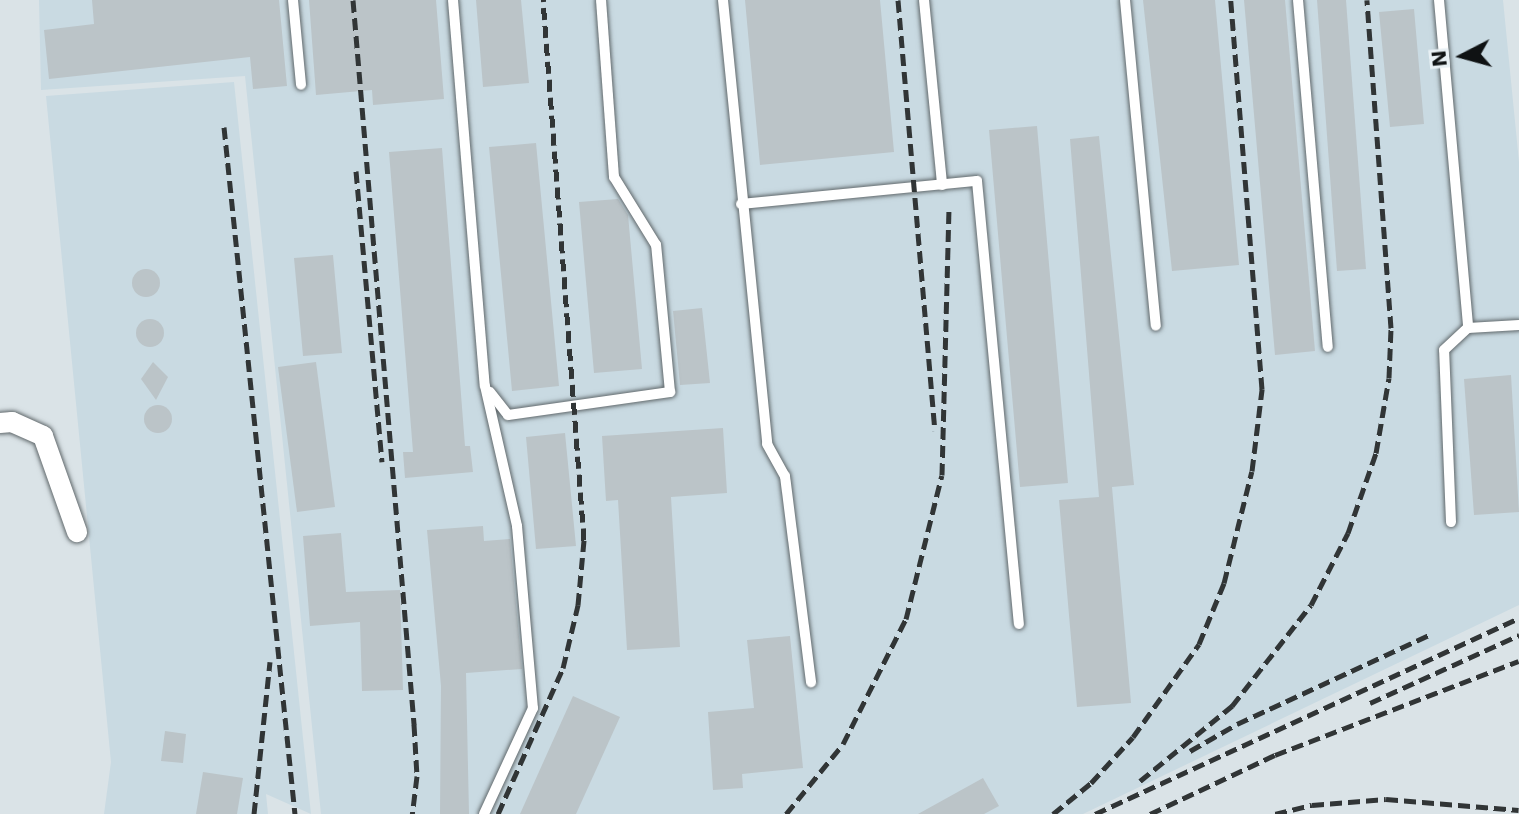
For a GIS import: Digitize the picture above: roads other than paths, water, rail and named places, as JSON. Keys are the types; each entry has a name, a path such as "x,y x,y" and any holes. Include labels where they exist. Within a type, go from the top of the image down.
{"street":[{"path":"0,423 12,422 43,436 77,532"}],"lane":[{"path":"293,0 301,85"},
{"path":"453,0 485,386 517,526 533,708 484,814"},
{"path":"485,386 508,415 670,392 656,245 614,177 601,0"},
{"path":"723,0 767,444 785,476 811,682"},
{"path":"924,0 942,185"},
{"path":"1125,0 1156,326"},
{"path":"1298,0 1328,347"},
{"path":"1439,0 1468,328"},
{"path":"741,204 977,181 1019,624"},
{"path":"1451,522 1444,350 1468,328 1519,325"}],"railway":[{"path":"353,0 414,724 417,776 412,814"},
{"path":"498,814 563,668 578,605 584,540 543,0"},
{"path":"898,0 935,430"},
{"path":"1053,814 1091,783 1133,737 1199,644 1224,583 1252,471 1262,389 1231,0"},
{"path":"1140,781 1232,706 1311,605 1348,533 1376,453 1389,378 1391,328 1367,0"},
{"path":"224,127 295,814"},
{"path":"356,171 382,462"},
{"path":"786,814 843,744 906,619 942,475 949,208"},
{"path":"1095,814 1519,618"},
{"path":"1190,751 1237,724 1431,634"},
{"path":"1370,703 1519,635"},
{"path":"1150,814 1275,755 1519,661"},
{"path":"254,814 270,662"},
{"path":"1275,814 1312,805 1386,799 1519,810"}]}
